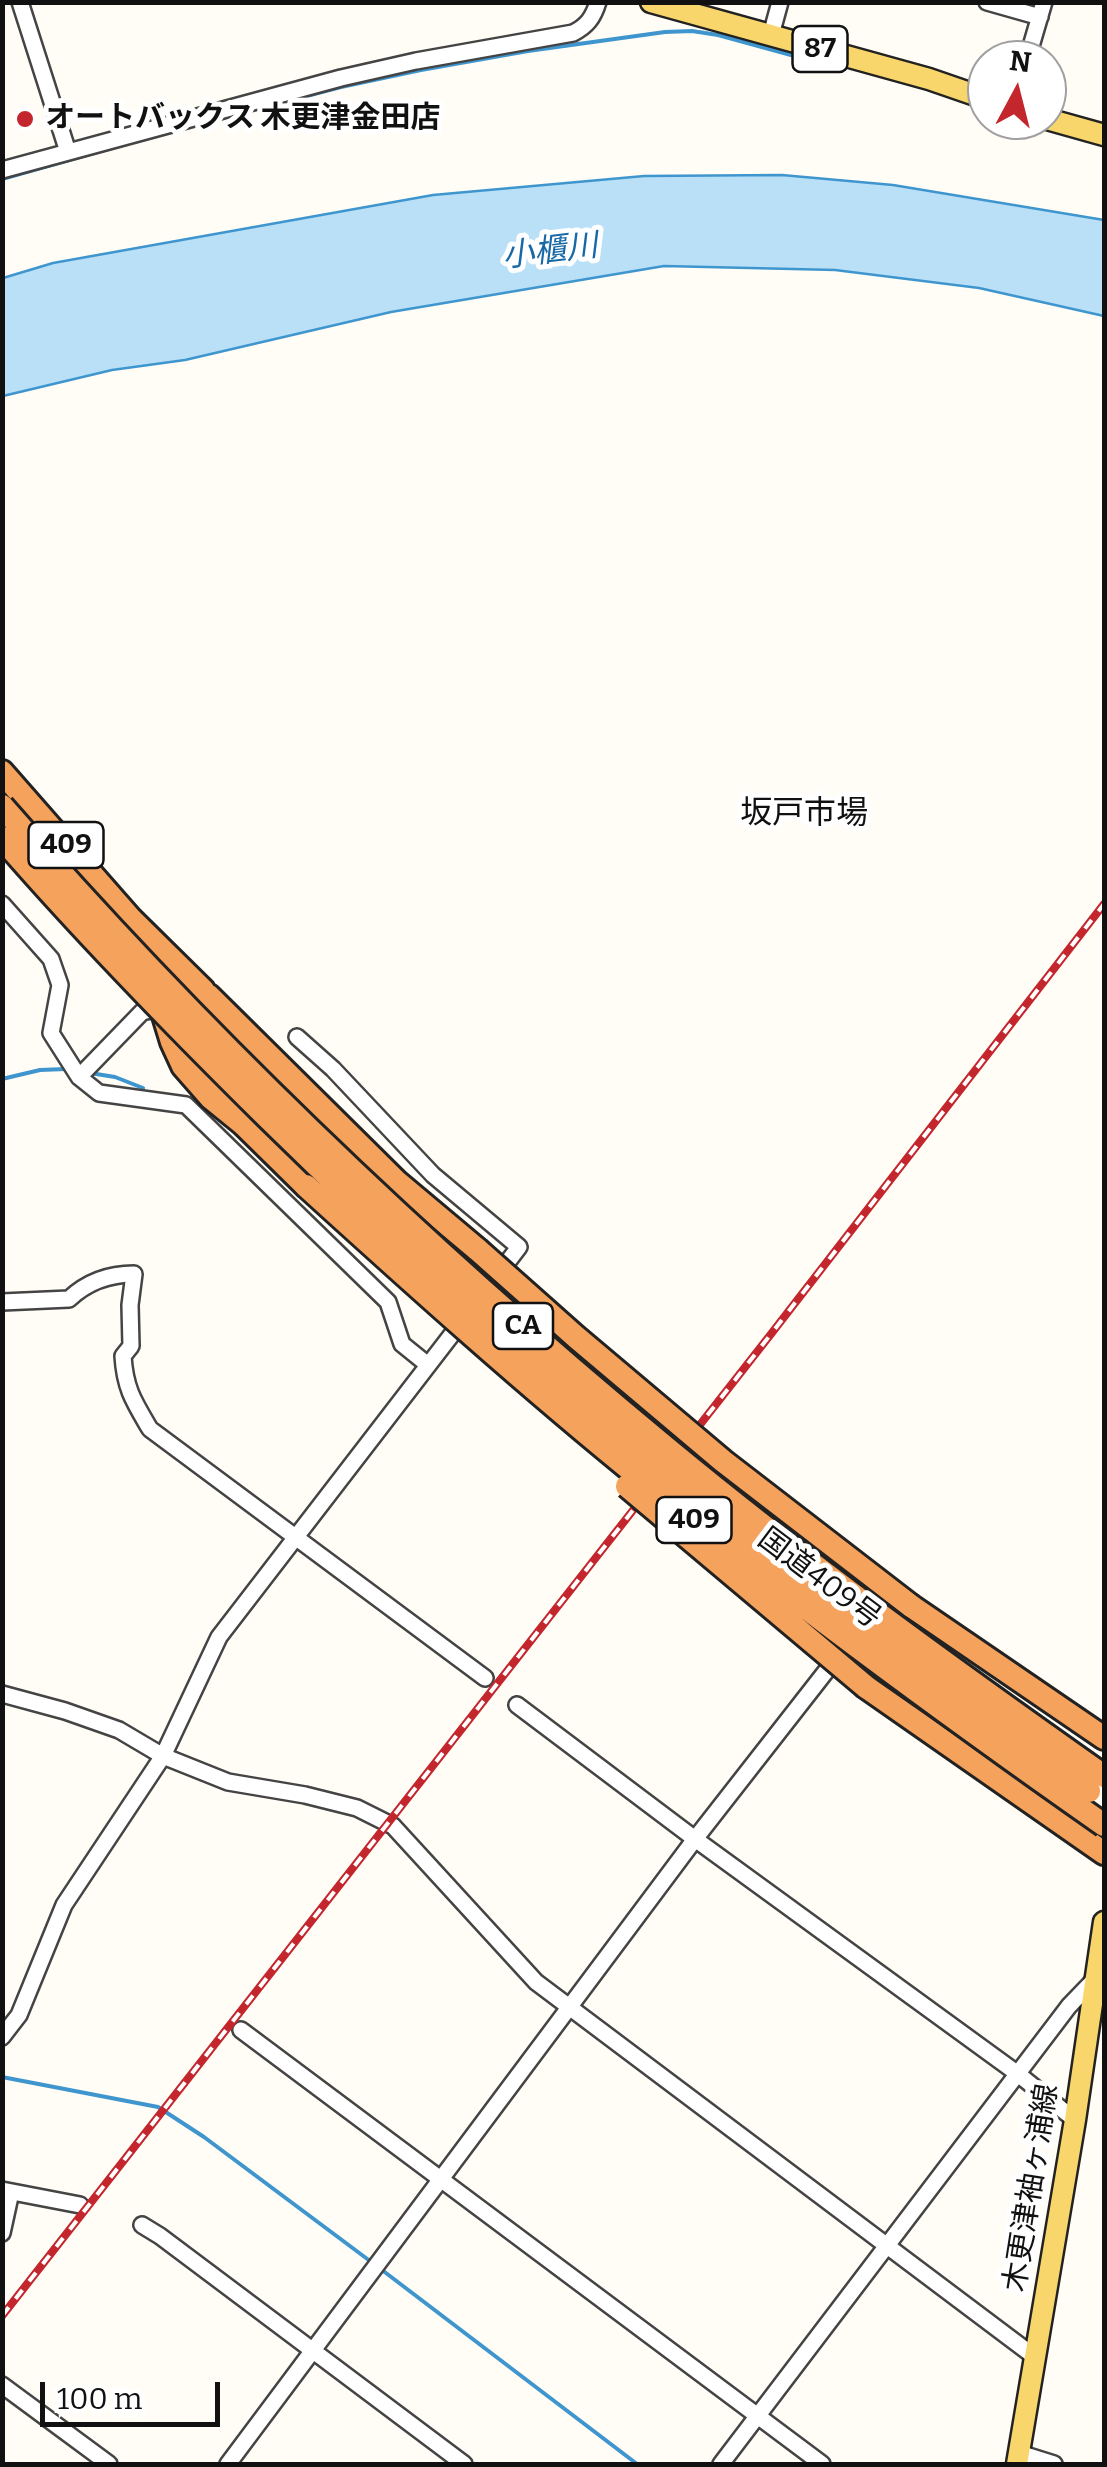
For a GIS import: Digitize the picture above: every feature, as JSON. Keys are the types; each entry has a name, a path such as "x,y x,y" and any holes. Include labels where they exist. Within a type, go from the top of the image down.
{"highway":[{"name":"国道409号","path":"2,772 130,918 203,990 215,1023 218,1090 243,1124"},
{"name":"CA","path":"2,806 187,1008 350,1170 457,1269 666,1448 774,1533 1104,1776"},
{"name":"CA","path":"2,838 158,1008 276,1126 554,1381 793,1573 1104,1802"},
{"name":"国道409号","path":"130,918 144,946 182,1066 210,1098 243,1124 431,1300 644,1482 946,1712 1104,1825"},
{"path":"203,990 397,1182 724,1461 912,1606 1104,1738"},
{"path":"431,1300 506,1383 866,1687 1104,1853"}],"main road":[{"name":"87","path":"652,2 967,92"},
{"path":"1067,125 1104,135"},
{"name":"木更津袖ヶ浦線","path":"1018,2459 1104,1922"}],"street":[{"path":"20,2 68,152"},
{"path":"2,170 341,78 573,34 585,28 598,2"},
{"path":"771,36 780,2"},
{"path":"987,2 1042,10 1033,40"},
{"path":"2,904 51,960 60,985 51,1033 80,1077 99,1093 186,1104 388,1302 402,1344 428,1365"},
{"path":"80,1077 142,1012 164,1014"},
{"path":"2,2037 19,2015 64,1905 163,1756 219,1637 519,1247 433,1175 333,1069 296,1037"},
{"path":"2,1302 68,1299 103,1279 134,1274 131,1346 123,1356 124,1368 129,1394 150,1429 485,1678"},
{"path":"228,2464 695,1840 828,1670"},
{"path":"2,1694 118,1730 163,1756 228,1782 304,1795 380,1817 393,1826 536,1982 1035,2357"},
{"path":"518,1706 1075,2120"},
{"path":"720,2464 1069,2006 1096,1978"},
{"path":"2,2009 19,2015"},
{"path":"242,2030 822,2464"},
{"path":"2,2233 6,2191 80,2206"},
{"path":"142,2225 464,2464"},
{"path":"2,2385 110,2464"},
{"path":"1018,2459 1054,2464"}],"water":[{"name":"小櫃川","path":"782,175 893,185 1104,220 1104,316 979,288 835,270 664,266 391,312 185,360 112,370 3,396 3,278 53,263 433,195 644,176"}],"waterway":[{"path":"192,126 421,70 665,32 718,35 842,69"},
{"path":"2,179 115,147"},
{"path":"2,1079 40,1070 66,1069"},
{"path":"90,1073 143,1088"},
{"path":"2,2077 158,2107 374,2264"},
{"path":"382,2270 637,2464"}],"railway":[{"path":"2,2316 1104,904"}],"place":[{"name":"オートバックス 木更津金田店","path":"25,119"}],"district":[{"name":"坂戸市場","path":"804,814"}]}
